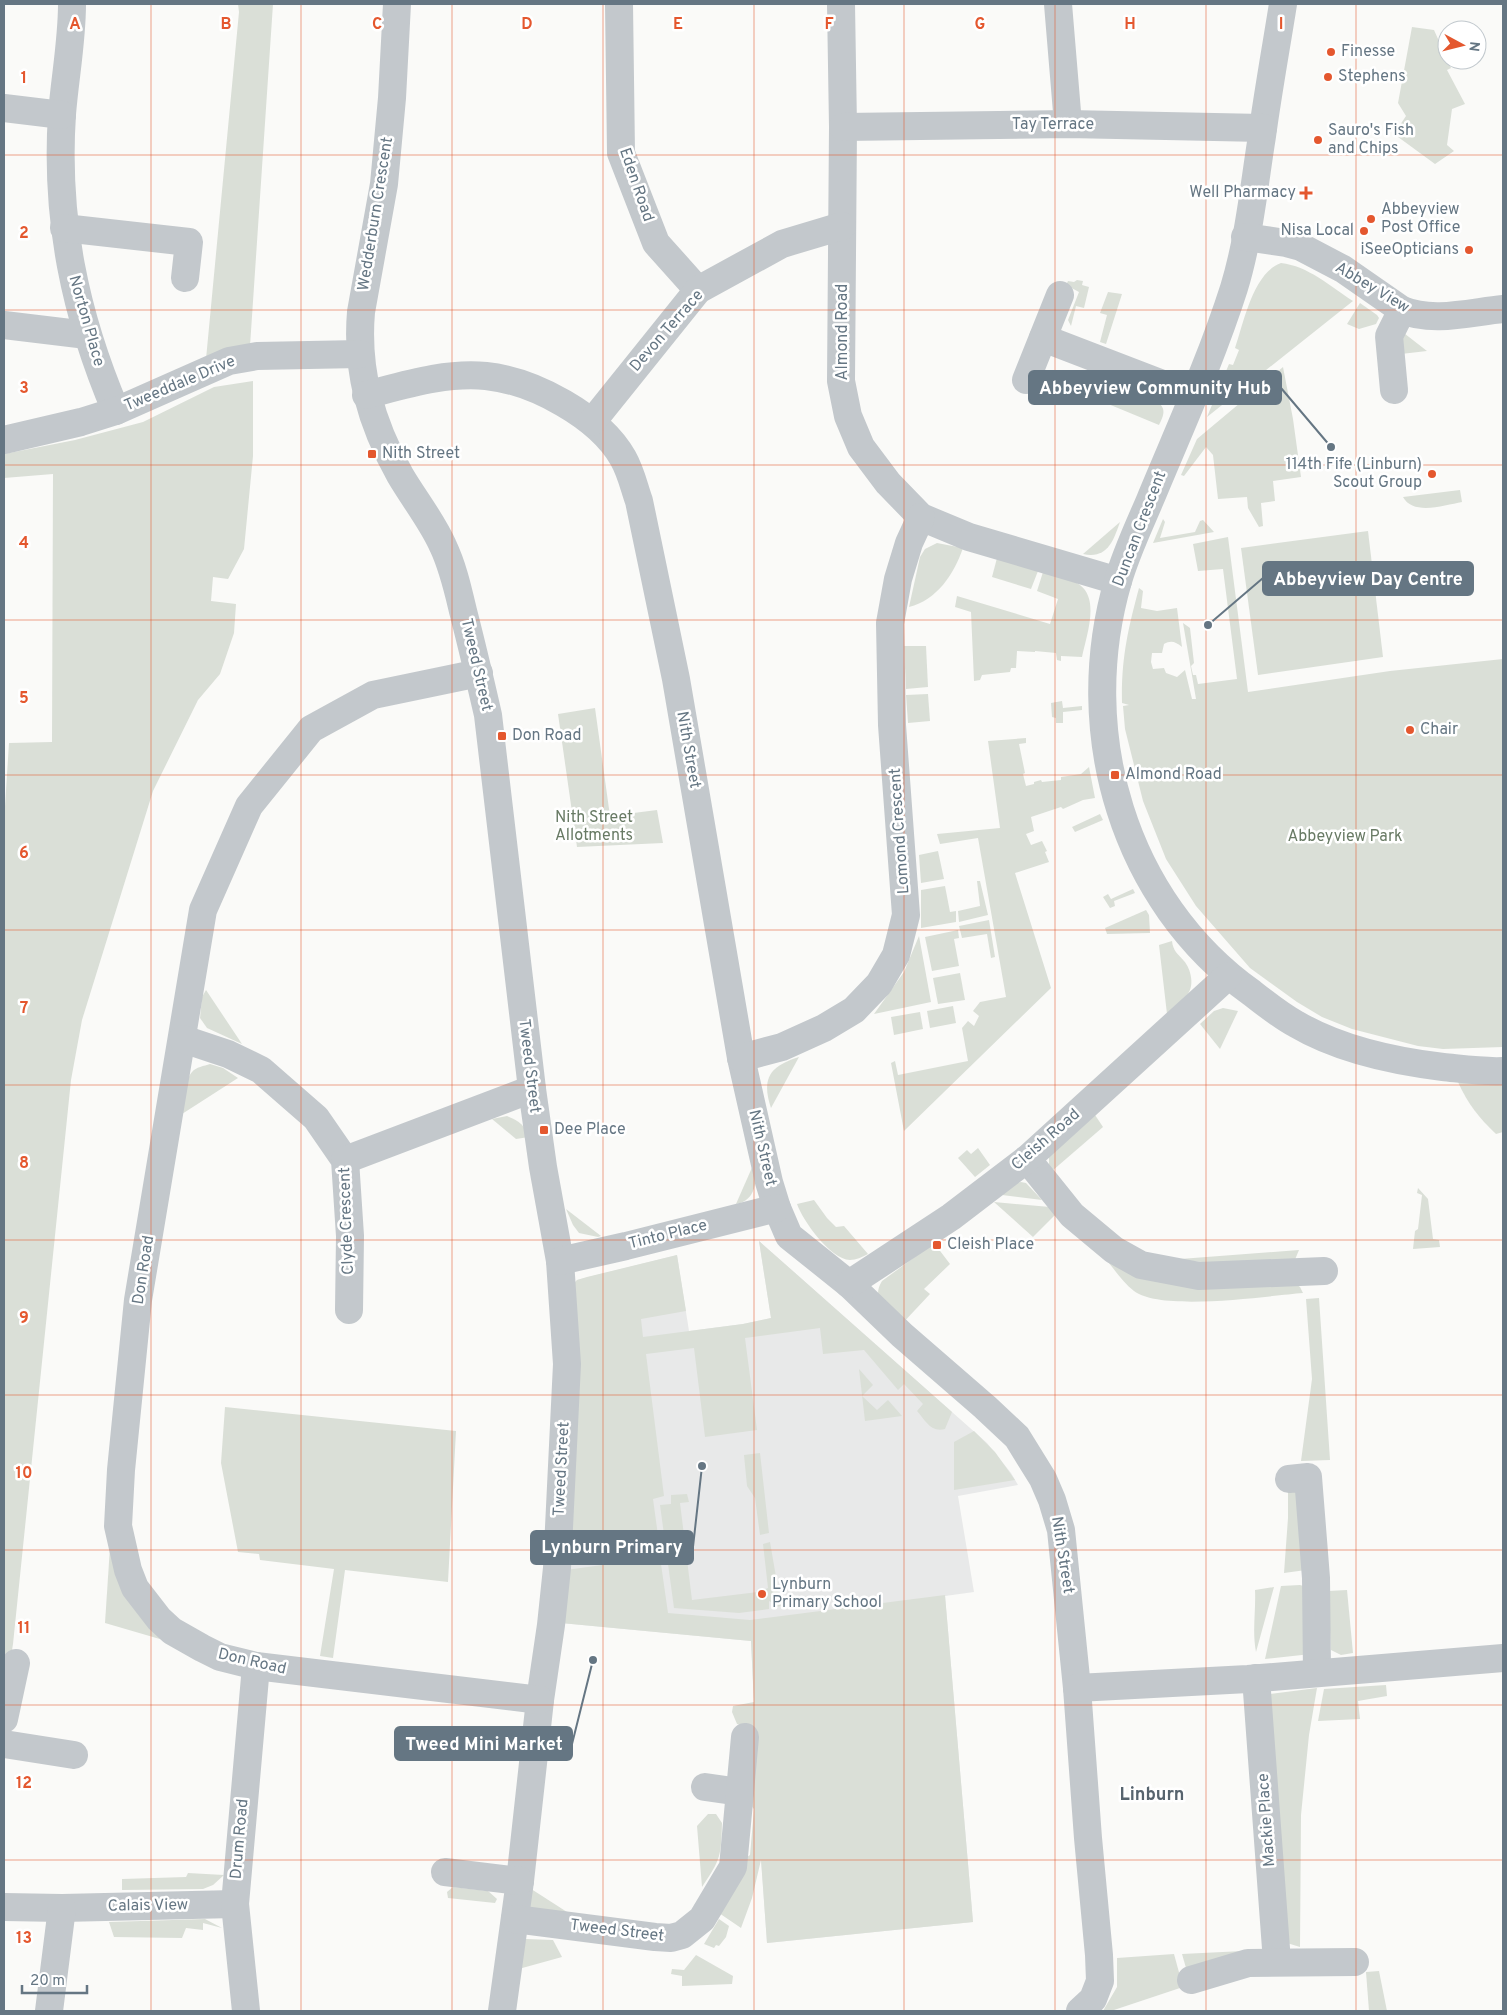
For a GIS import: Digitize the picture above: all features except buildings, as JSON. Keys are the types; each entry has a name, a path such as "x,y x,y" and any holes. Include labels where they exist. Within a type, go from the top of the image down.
{"street":[{"name":"Norton Place","path":"72,4 72,25 62,115 64,228 78,301 87,335 98,369 116,411"},
{"name":"Wedderburn Crescent","path":"366,395 359,333 364,289 384,184 398,4"},
{"name":"Eden Road","path":"619,4 622,153 656,244 698,290"},
{"name":"Almond Road","path":"841,4 843,127 841,381 848,416 861,447 888,484 921,517 960,534 1118,581"},
{"path":"1058,4 1068,124"},
{"name":"Duncan Crescent","path":"1283,4 1245,237 1234,287 1194,396 1118,581 1107,629 1103,675 1103,711 1108,763 1121,816 1147,876 1201,950 1228,976 1295,1024 1328,1040 1372,1054 1410,1062 1473,1070 1503,1071"},
{"path":"4,108 62,115"},
{"name":"Tay Terrace","path":"843,127 1068,124 1263,128"},
{"name":"Devon Terrace","path":"592,422 698,290 782,244 842,226"},
{"path":"64,228 189,242 185,278"},
{"name":"Abbey View","path":"1245,237 1301,247 1343,269 1402,310 1418,314 1443,316 1503,309"},
{"path":"1026,380 1060,295"},
{"path":"1394,390 1388,336 1402,310"},
{"path":"4,325 87,335"},
{"path":"1044,338 1194,396"},
{"name":"Tweeddale Drive","path":"4,440 80,422 116,411 229,361 257,356 360,354"},
{"name":"Nith Street","path":"366,395 430,378 486,376 516,383 540,392 592,422 623,457 639,501 676,679 741,1058 769,1182 777,1208 789,1236 849,1284 902,1335 1017,1437 1043,1479 1061,1530 1077,1688 1099,1955 1100,1981 1093,1999 1080,2011"},
{"name":"Tweed Street","path":"366,395 378,432 400,475 443,546 455,578 479,673 488,715 532,1089 543,1167 560,1261 568,1364 557,1568 520,1881 502,2011"},
{"name":"Lomond Crescent","path":"741,1058 782,1047 824,1028 854,1010 879,984 896,954 906,915 892,725 890,623 898,578 909,543 921,517"},
{"name":"Don Road","path":"479,673 373,695 311,729 249,806 203,910 138,1300 121,1470 118,1526 128,1570 135,1588 159,1619 172,1631 220,1657 256,1666 540,1700"},
{"name":"Cleish Road","path":"849,1284 951,1218 1026,1158 1228,976"},
{"name":"Clyde Crescent","path":"183,1039 228,1054 261,1070 316,1118 345,1160 350,1236 349,1310"},
{"path":"345,1160 532,1089"},
{"path":"1026,1158 1072,1216 1114,1250 1141,1265 1199,1276 1324,1271"},
{"name":"Tinto Place","path":"560,1261 777,1208"},
{"path":"1307,1478 1316,1578 1317,1672"},
{"path":"1077,1688 1256,1678 1503,1658"},
{"path":"4,1718 16,1663"},
{"name":"Drum Road","path":"246,2011 235,1904 256,1666"},
{"name":"Mackie Place","path":"1256,1678 1278,1962"},
{"name":"Tweed Street","path":"515,1919 655,1937 671,1938 682,1935 702,1919 733,1867 745,1737"},
{"path":"4,1744 74,1755"},
{"path":"705,1787 740,1792"},
{"path":"445,1872 520,1881"},
{"name":"Calais View","path":"4,1907 62,1908 235,1904"},
{"path":"49,2011 62,1908"},
{"path":"1191,1980 1248,1962 1355,1962"}],"shaded area":[{"name":"Lynburn Primary School","path":"759,1241 987,1443 1018,1485 958,1496 974,1592 945,1596 973,1922 767,1943 751,1641 561,1623 577,1280 677,1255 689,1331 743,1324 771,1318"}],"green space":[{"path":"238,4 273,4 250,346 206,359 239,12"},
{"path":"1412,27 1434,30 1437,37 1437,70 1447,70 1465,104 1452,109 1447,145 1454,151 1435,164 1394,134 1406,116 1398,103"},
{"path":"1281,263 1310,272 1353,301 1207,417 1229,364 1233,365 1239,350 1235,348 1246,312 1257,287 1271,268"},
{"path":"1077,280 1083,281 1082,285 1089,287 1084,308 1076,306 1071,326 1068,320 1079,292 1066,285 1068,281 1074,282"},
{"path":"1108,292 1122,294 1106,344 1100,342 1107,315 1100,313"},
{"path":"1360,303 1377,315 1379,318 1376,324 1359,329 1347,324"},
{"path":"1400,330 1427,351 1401,354"},
{"path":"1283,367 1301,477 1273,481 1275,501 1261,503 1263,526 1259,527 1248,508 1247,497 1218,499 1213,455 1206,447 1184,476 1181,475 1197,439"},
{"path":"1091,379 1093,383 1146,405 1156,401 1162,406 1164,412 1159,425 1084,394"},
{"path":"253,381 253,456 244,549 228,579 213,577 211,601 236,604 234,633 220,674 198,700 153,791 82,1020 71,1080 13,1644 4,1700 4,822 9,743 52,742 53,474 4,478 4,454 75,440 143,422 214,387"},
{"path":"1460,490 1462,502 1430,508 1414,506 1403,497"},
{"path":"1163,519 1165,522 1160,538 1195,532 1200,521 1203,520 1214,532 1153,543"},
{"path":"1120,522 1115,536 1108,547 1098,554 1083,554"},
{"path":"1368,531 1383,657 1258,675 1241,548"},
{"name":"Abbeyview Park","path":"1228,537 1248,692 1390,671 1503,659 1503,1047 1443,1049 1418,1046 1352,1029 1322,1017 1297,1002 1250,968 1196,906 1166,859 1143,801 1125,729 1123,706 1129,705 1122,703 1122,687 1124,658 1129,631 1139,588 1143,591 1141,608 1157,611 1177,608 1182,647 1176,643 1169,642 1164,644 1162,653 1152,653 1151,662 1153,669 1164,668 1166,673 1177,677 1185,670 1192,699 1196,699 1183,623 1190,628 1194,663 1191,666 1198,684 1237,679 1223,569 1198,571 1193,544"},
{"path":"937,543 963,548 955,567 943,585 919,604 909,607 920,557 925,549"},
{"path":"997,558 1038,571 1031,589 992,577"},
{"path":"1043,572 1080,585 1086,592 1090,609 1090,619 1082,657 1061,656 1061,661 1057,660 1056,653 1017,651 1016,668 1011,668 1010,672 982,675 980,680 974,681 971,612 955,607 957,596 1050,624 1058,599 1037,591"},
{"path":"904,646 926,646 928,687 906,689"},
{"path":"928,694 930,721 908,723 906,695"},
{"path":"1062,701 1063,708 1082,706 1082,710 1063,712 1063,723 1056,723 1056,718 1052,717 1051,703"},
{"name":"Nith Street Allotments","path":"595,708 610,816 657,810 663,843 577,847 558,714"},
{"path":"1026,738 1026,743 1019,744 1026,786 1041,780 1042,782 1061,780 1061,777 1081,774 1089,767 1095,798 1031,817 1034,831 1026,834 1031,845 1042,841 1047,851 1045,852 1049,862 1015,873 1051,988 904,1131 891,1063 895,1061 898,1075 968,1061 962,1028 968,1021 974,1026 979,1016 973,1011 980,1002 1006,997 978,838 940,844 937,834 1000,828 988,741"},
{"path":"1100,814 1103,820 1075,832 1072,827"},
{"path":"938,851 944,879 921,883 919,855"},
{"path":"977,881 980,881 988,915 959,922 958,911 980,906"},
{"path":"945,886 950,912 956,911 956,922 921,928 921,890"},
{"path":"1133,889 1135,893 1114,901 1115,906 1110,908 1103,897 1108,894 1111,899"},
{"path":"1146,910 1149,915 1150,933 1107,934 1105,928"},
{"path":"989,920 995,957 991,958 987,934 962,938 959,926"},
{"path":"958,930 959,938 954,939 959,966 932,971 925,937"},
{"path":"919,936 931,1002 874,1014 904,972"},
{"path":"1172,941 1175,950 1189,968 1191,987 1187,995 1167,1014 1159,945"},
{"path":"960,973 965,1000 938,1004 933,978"},
{"path":"206,990 242,1044 207,1028 200,1018 202,997"},
{"path":"953,1006 956,1023 930,1028 927,1011"},
{"path":"1223,1008 1238,1011 1220,1049 1200,1024 1214,1011"},
{"path":"920,1012 923,1029 894,1035 891,1017"},
{"path":"799,1057 771,1108 767,1089 770,1075 781,1065"},
{"path":"210,1064 223,1068 238,1078 182,1114 189,1076 196,1069"},
{"path":"1503,1081 1503,1132 1496,1134 1474,1110 1458,1082"},
{"path":"1095,1115 1103,1127 1052,1171 1049,1165 1049,1157"},
{"path":"507,1116 521,1124 526,1129 529,1137 516,1139 492,1119"},
{"path":"978,1148 990,1165 975,1177 958,1158 967,1150 971,1154"},
{"path":"754,1163 756,1176 752,1194 748,1199 736,1204"},
{"path":"1016,1183 1026,1183 1042,1200 1002,1195"},
{"path":"1418,1188 1428,1199 1433,1239 1439,1240 1440,1247 1413,1249 1415,1231 1418,1229 1422,1195 1417,1193"},
{"path":"814,1200 836,1227 844,1226 868,1254 857,1259 842,1258 818,1238 805,1220 797,1204"},
{"path":"994,1202 1050,1207 1055,1215 1033,1237"},
{"path":"566,1209 601,1236 579,1233"},
{"path":"759,1241 952,1412 945,1429 936,1429 929,1425 917,1411 923,1404 904,1384 898,1390 864,1350 823,1354 820,1328 745,1338 757,1430 705,1437 694,1348 646,1354 664,1496 653,1499 660,1550 567,1563 571,1286 577,1280 587,1277 677,1255 686,1311 641,1319 643,1337 743,1324 771,1318"},
{"path":"934,1243 950,1264 924,1289 930,1294 900,1326 879,1300 879,1288 882,1281"},
{"path":"1299,1250 1294,1262 1273,1266 1167,1260"},
{"path":"1103,1256 1293,1282 1300,1287 1303,1293 1215,1301 1167,1301 1148,1297 1134,1291"},
{"path":"1319,1298 1330,1460 1301,1461 1312,1379 1306,1299"},
{"path":"859,1369 873,1385 862,1396"},
{"path":"862,1396 877,1410 888,1400 902,1416 865,1421"},
{"path":"225,1407 456,1431 448,1582 345,1570 333,1658 320,1656 334,1569 260,1560 259,1554 238,1552 221,1463"},
{"path":"974,1431 995,1452 1015,1480 954,1490 954,1442"},
{"path":"760,1453 769,1533 760,1535 755,1498 747,1486 744,1455"},
{"path":"1288,1487 1298,1491 1306,1570 1284,1573 1288,1518"},
{"path":"687,1494 689,1502 680,1503 692,1600 758,1592 768,1588 763,1544 770,1542 781,1606 772,1608 769,1601 769,1609 739,1613 674,1608 660,1505 671,1504 671,1495"},
{"path":"110,1547 170,1642 105,1623"},
{"path":"660,1557 668,1613 750,1620 945,1595 973,1922 767,1943 761,1860 752,1898 741,1928 719,1913 741,1861 750,1855 754,1809 746,1800 741,1725 737,1724 732,1712 733,1706 754,1702 751,1641 561,1623 566,1570"},
{"path":"1300,1585 1307,1587 1311,1654 1265,1659 1281,1586"},
{"path":"1274,1587 1256,1652 1254,1636 1255,1590"},
{"path":"1347,1590 1353,1653 1341,1655 1331,1650 1328,1591"},
{"path":"1386,1685 1387,1696 1358,1701 1360,1719 1318,1721 1324,1689"},
{"path":"1317,1688 1309,1735 1301,1815 1300,1947 1287,1943 1270,1694"},
{"path":"708,1814 716,1814 722,1823 721,1843 719,1857 702,1887 697,1826"},
{"path":"188,1873 224,1875 213,1885 203,1889 122,1890 122,1879 186,1877"},
{"path":"525,1885 567,1912 528,1917"},
{"path":"453,1887 488,1891 497,1899 495,1903 448,1898 447,1892"},
{"path":"205,1919 222,1928 203,1923 203,1930 186,1928 182,1938 114,1937 109,1922"},
{"path":"719,1919 729,1926 726,1937 719,1946 716,1945 714,1948 704,1944"},
{"path":"526,1939 553,1940 562,1957 515,1970"},
{"path":"1243,1951 1186,1968 1182,1954"},
{"path":"1174,1954 1183,1987 1111,2011 1103,2011 1117,1987 1117,1958"},
{"path":"696,1955 733,1976 732,1984 682,1986 682,1976 671,1974 672,1969 684,1970"},
{"path":"1379,1971 1387,2011 1369,2011 1366,1972"}],"place":[{"name":"Finesse","path":"1331,52"},
{"name":"Stephens","path":"1328,77"},
{"name":"Sauro's Fish and Chips","path":"1318,140"},
{"name":"Well Pharmacy","path":"1306,193"},
{"name":"Abbeyview Post Office","path":"1371,219"},
{"name":"Nisa Local","path":"1364,231"},
{"name":"iSeeOpticians","path":"1469,250"},
{"name":"Abbeyview Community Hub","path":"1331,447"},
{"name":"Nith Street","path":"372,454"},
{"name":"114th Fife (Linburn) Scout Group","path":"1432,474"},
{"name":"Abbeyview Day Centre","path":"1208,625"},
{"name":"Chair","path":"1410,730"},
{"name":"Don Road","path":"502,736"},
{"name":"Almond Road","path":"1115,775"},
{"name":"Dee Place","path":"544,1130"},
{"name":"Cleish Place","path":"937,1245"},
{"name":"Lynburn Primary","path":"702,1466"},
{"name":"Lynburn Primary School","path":"762,1594"},
{"name":"Tweed Mini Market","path":"593,1660"}],"district":[{"name":"Linburn","path":"1152,1795"}]}
